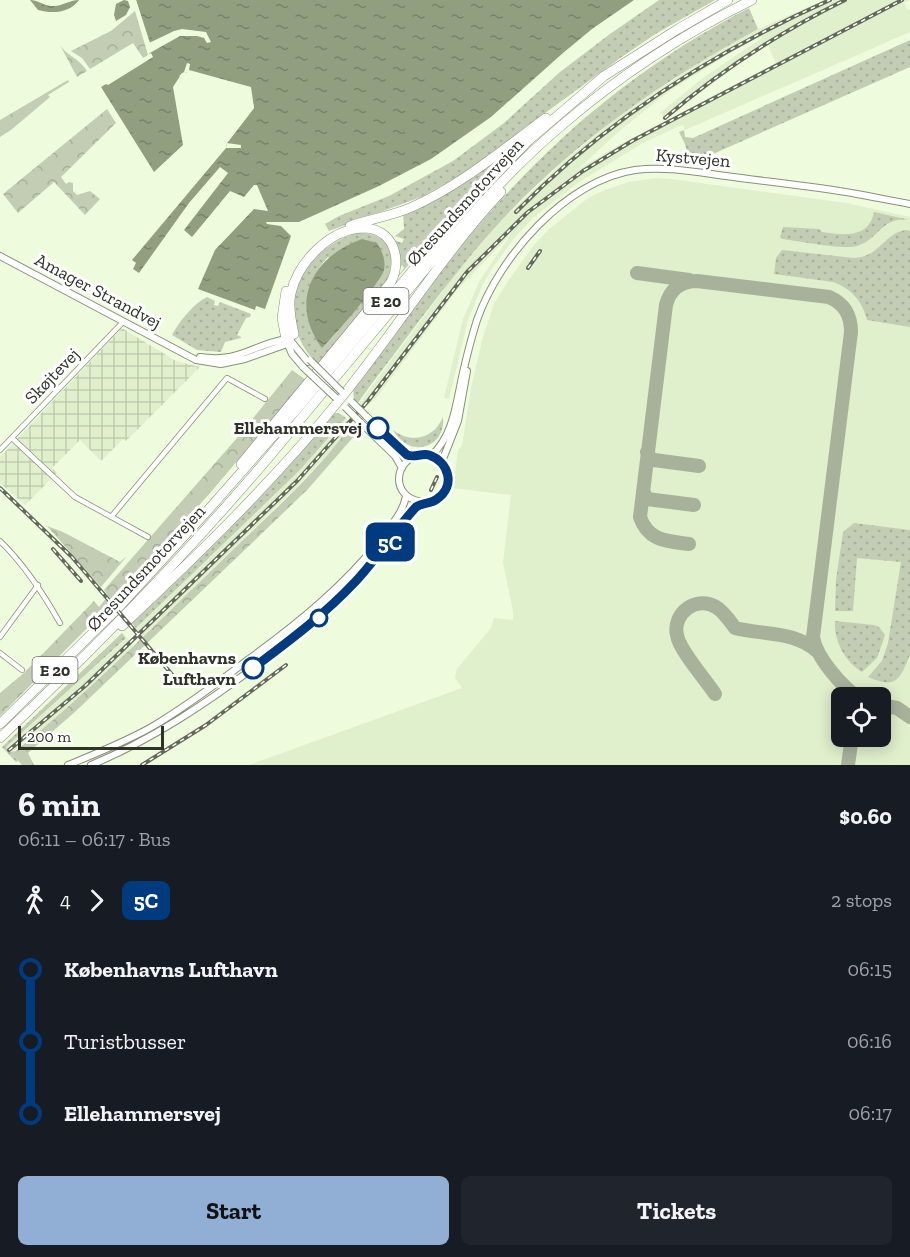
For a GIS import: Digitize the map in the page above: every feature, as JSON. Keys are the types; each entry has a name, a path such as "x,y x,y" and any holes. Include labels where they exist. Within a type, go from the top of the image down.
{"highway":[{"name":"Øresundsmotorvejen","path":"0,724 110,616 260,452 474,197 529,140 604,76 728,0"},
{"name":"Øresundsmotorvejen","path":"0,738 80,663 267,459 461,226 526,157 583,107 627,74 667,47 752,0"},
{"path":"752,0 758,0"},
{"path":"289,339 282,318 289,284 300,262 319,242 340,229 410,208 445,190 474,172 604,76"},
{"path":"80,663 129,619 256,494 343,399 432,276 498,194 583,107"},
{"path":"181,538 386,290 394,276 397,264 394,250 387,238 371,229 351,230 328,241 312,254 300,270 292,290 289,339"}],"street":[{"name":"Kystvejen","path":"431,456 440,449 448,430 478,318 505,265 542,222 579,193 607,178 633,170 672,170 826,189 910,204"},
{"name":"Amager Strandvej","path":"0,256 182,353 223,359 243,355 289,339"},
{"name":"Skøjtevej","path":"0,450 123,322"},
{"path":"289,339 292,354 327,378 360,422 394,456 402,468"},
{"path":"289,339 300,347 307,363 343,399 366,416 402,451 412,457"},
{"name":"Kystvejen","path":"446,467 443,459 461,408 467,372 466,364"},
{"path":"111,516 227,378 265,399"},
{"path":"12,438 75,497 148,537"},
{"path":"92,755 93,764 158,733 229,686 323,614 385,548 410,513 421,503 434,501 446,491 449,480 446,467 431,456 422,454 412,457 402,468 400,482 406,496 421,503"},
{"path":"68,765 153,726 223,679 314,609 374,548 399,514 406,496"},
{"path":"0,541 38,585 60,623"},
{"path":"0,637 38,585"},
{"path":"0,653 22,670"},
{"path":"153,726 158,733"}],"shaded area":[{"path":"824,0 910,0 904,3 907,10 910,9 910,32 685,130 683,125 679,126 643,143 579,182 534,217 515,237 493,267 468,320 449,399 444,398 463,319 479,282 511,234 457,290 376,398 364,409 358,405 457,272 502,220 563,162 616,118 707,57 758,29","holes":["762,36 703,78 660,113 666,119 727,72 768,45 776,63 621,144 577,170 617,133 668,92 738,48"]},
{"path":"656,178 671,179 846,203 910,217 910,765 249,765 462,688 455,678 457,669 491,628 494,618 513,620 503,563 511,495 453,488 458,450 462,446 471,388 483,337 494,304 510,278 549,229 588,198 629,182"},
{"path":"122,328 176,361 200,367 126,441 123,439 101,461 80,440 52,468 57,473 25,505 0,483 0,457"},
{"path":"346,418 352,424 336,445 294,490 143,636 136,628 300,470"},
{"path":"127,638 133,646 50,724 11,753 6,747"}],"green space":[{"path":"659,0 715,0 657,33 623,56 459,176 421,197 329,231 325,224 339,216 389,196 453,161 504,123 560,72"},
{"path":"749,8 758,29 688,69 655,91 590,139 529,192 463,265 358,403 354,399 353,389 446,265 512,188 547,153 621,89 661,60"},
{"path":"135,11 148,55 143,58 133,43 90,69 82,58 71,51 111,31"},
{"path":"910,40 910,67 706,157 708,164 704,166 665,162 659,159 688,156 679,132 684,130 685,137 693,138"},
{"path":"60,45 80,63 87,71 77,77"},
{"path":"68,80 69,82 48,95 50,97 0,137 0,120"},
{"path":"107,109 116,123 61,177 66,184 73,183 73,191 77,195 90,191 100,199 85,215 54,182 18,213 3,194"},
{"path":"534,130 482,180 392,284 404,268 402,265 398,269 391,239 402,243 404,239 395,236 404,229 403,213"},
{"path":"874,212 910,220 893,221 865,243 851,247 821,245 780,237 783,227 819,229 822,232 838,234 854,233 867,227"},
{"path":"906,230 910,231 910,327 867,320 855,296 846,288 833,282 774,274 776,258 782,250 863,257 892,236"},
{"path":"356,233 377,236 388,247 391,264 385,284 318,365 304,347 296,327 293,308 296,289 305,271 318,255 335,242","holes":["328,257 370,290 333,337 322,347 311,325 308,301 314,277"]},
{"path":"207,297 215,301 214,305 218,306 220,302 251,314 246,318 237,335 241,338 225,342 221,352 197,350 172,335 187,314"},
{"path":"292,370 306,380 210,493 103,612 0,716 0,693 24,673 94,601 99,607 108,596 104,590 237,438"},
{"path":"335,413 346,418 300,470 136,628 132,623 245,511"},
{"path":"443,417 439,437 433,443 425,446 408,445 393,430 407,437 421,437 434,430"},
{"path":"348,429 356,434 308,489 76,711 28,753 34,765 22,765 12,754 89,688 282,503 317,467"},
{"path":"854,523 910,530 910,655 899,677 891,682 877,681 868,677 882,661 888,643 901,562 857,558 853,611 835,611 836,580 843,532"},
{"path":"47,526 120,562 127,556 101,587"},
{"path":"835,621 874,625 879,627 885,635 877,658 862,672 850,662 842,650 836,636"},
{"path":"122,633 126,638 6,747 11,752 16,751 12,754 18,761 16,762 2,747"}],"water":[{"path":"30,0 57,6 79,0 66,10 49,12 38,10"},
{"path":"124,0 128,1 130,7 126,15 116,21 114,15 116,4"},
{"path":"136,0 634,0 592,29 491,117 431,159 379,186 299,222 266,222 281,226 291,236 265,309 256,306 255,310 198,289 215,250 254,209 268,211 257,185 254,185 244,197 230,191 192,237 184,230 228,173 220,167 189,203 139,273 133,269 136,263 132,260 226,148 227,143 254,108 250,88 188,72 182,73 173,87 183,145 154,172 101,87 153,57 151,53 149,54 150,43"},
{"path":"362,239 377,243 384,259 384,270 366,297 322,348 312,331 307,314 307,298 311,283 319,269 330,257"}],"pier":[{"path":"133,0 136,0 149,43 182,29 206,32 211,42 207,43 204,38 197,36 180,36 148,54"},
{"path":"187,63 190,64 189,70 251,87 254,108 227,143 251,111 248,90 186,72 181,77 179,76 184,72"},
{"path":"227,143 241,145 241,148 226,148"}],"taxiway":[{"path":"637,273 689,280"},
{"path":"689,544 653,535 640,517 666,305 670,294 681,284 697,281 829,297 835,300 846,311 850,320 851,332 813,637 824,662 845,687"},
{"path":"647,452 654,460 699,466"},
{"path":"643,491 647,499 694,505"},
{"path":"715,694 688,657 677,635 678,620 682,613 694,605 701,603 716,607 735,628 789,637 817,651"},
{"path":"891,707 897,708 910,717"},
{"path":"848,765 850,747"}],"railway":[{"path":"516,212 587,147 663,91 744,42 830,0"},
{"path":"665,118 751,53 845,0"},
{"path":"9,750 85,686 297,481 368,401 467,272 528,212 583,171 632,141 902,0"},
{"path":"528,268 540,251"},
{"path":"431,490 437,477"},
{"path":"0,488 72,557 175,678"},
{"path":"53,549 81,581"},
{"path":"142,765 206,725 286,665"}],"bus line":[{"name":"5C","path":"253,668 323,614 343,595 385,548 416,507 421,503 434,501 446,491 449,480 446,467 426,454 412,457 407,455 378,428"}],"place":[{"name":"Ellehammersvej","path":"378,428"},
{"name":"Københavns Lufthavn","path":"253,668"}]}
